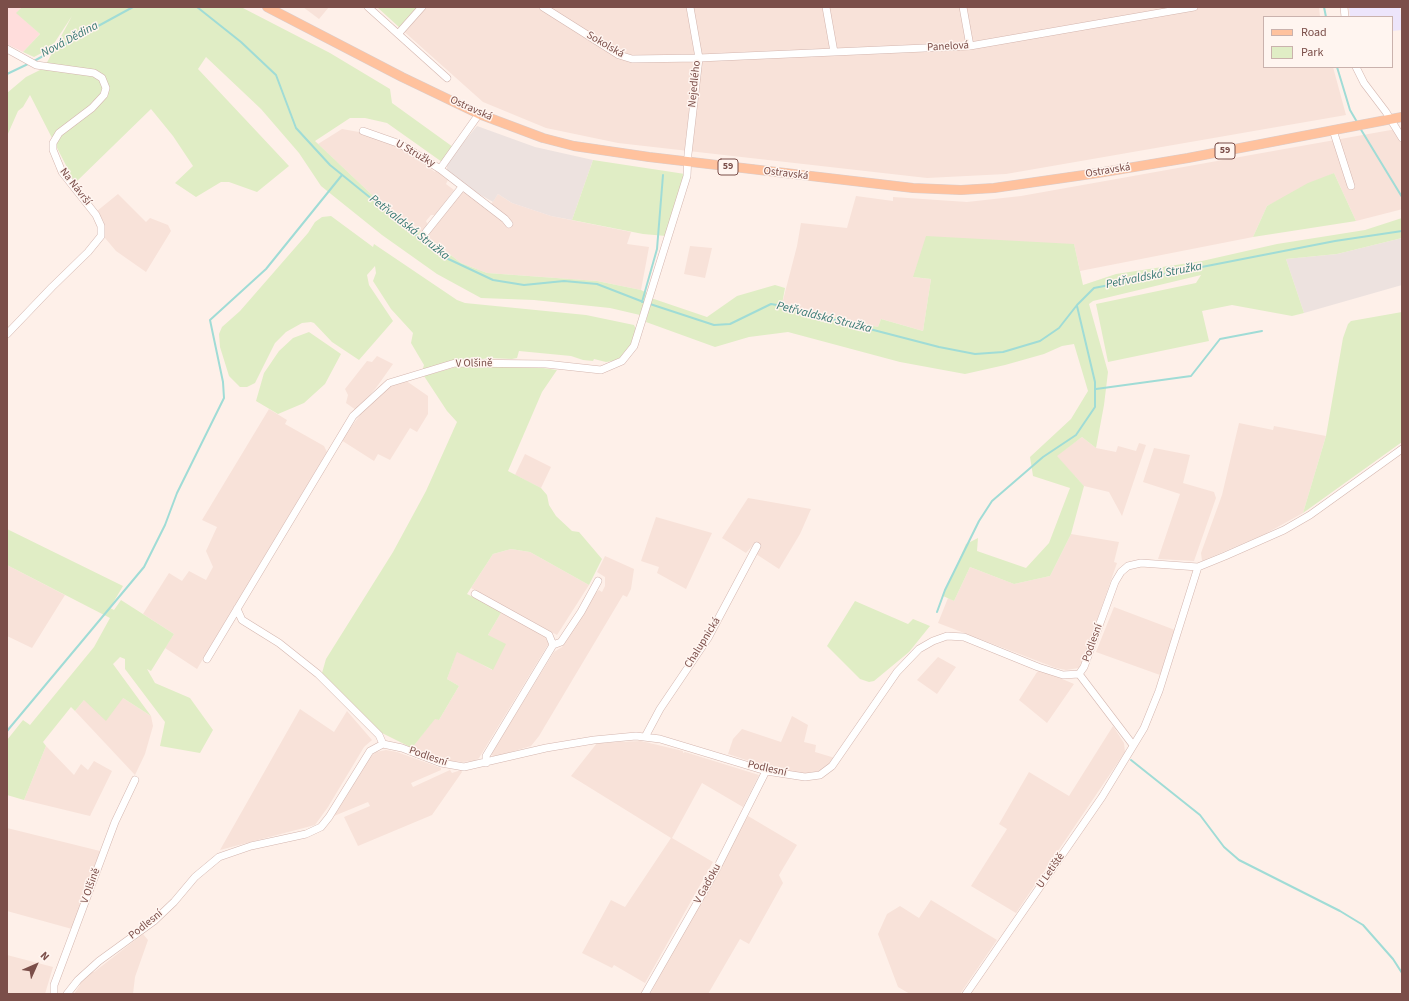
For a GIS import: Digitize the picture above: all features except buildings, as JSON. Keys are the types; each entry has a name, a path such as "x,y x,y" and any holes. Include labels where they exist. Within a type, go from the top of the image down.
{"main road":[{"name":"Ostravská","path":"267,7 479,114 543,138 574,146 689,162 913,188 961,190 1002,187 1098,173 1263,144 1402,117"}],"street":[{"path":"368,7 447,78"},
{"path":"398,34 422,7"},
{"name":"Sokolská","path":"543,7 619,55 632,59 699,58"},
{"name":"Nejedlého","path":"689,162 688,154 699,58 690,7"},
{"path":"826,7 834,52"},
{"path":"963,7 970,46"},
{"name":"Panelová","path":"699,58 970,46 1194,7"},
{"name":"Na Návrší","path":"7,49 36,65 94,73 102,78 106,88 104,95 92,108 59,133 53,143 53,150 62,172 96,215 100,226 101,236 88,252 7,334"},
{"path":"1356,68 1364,83 1391,119 1402,138"},
{"path":"440,169 479,114"},
{"path":"1333,130 1351,186"},
{"name":"U Stružky","path":"363,131 400,144 440,169 505,219 509,224"},
{"name":"V Olšině","path":"207,659 353,416 389,382 455,363 546,364 601,370 622,361 634,346 687,176 689,162"},
{"path":"426,232 462,187"},
{"name":"Podlesní","path":"67,994 78,980 99,961 154,921 174,902 195,877 219,856 251,846 306,834 321,827 329,817 370,751 383,744 402,748 441,763 464,767 546,748 594,740 636,736 660,739 766,771 805,777 820,775 832,766 897,672 920,649 934,641 947,636 964,637 1038,667 1063,675 1079,674 1084,667 1115,582 1121,572 1128,566 1141,563 1198,568 1284,530 1310,515 1402,449"},
{"name":"Chalupnická","path":"645,737 660,709 708,638 757,546"},
{"name":"U Letiště","path":"966,994 1102,797 1144,728 1158,691 1198,568"},
{"path":"486,763 486,756 552,645 561,642 581,612 598,581"},
{"path":"475,594 550,635 552,645"},
{"path":"237,609 242,620 279,643 318,674 379,735 383,744"},
{"path":"1079,674 1133,745"},
{"name":"V Gaďoku","path":"645,994 716,870 766,771"},
{"name":"V Olšině","path":"54,994 54,985 115,822 135,780"}],"shaded area":[{"path":"7,7 22,7 17,13 40,34 23,52 7,44"},
{"path":"303,7 329,7 319,19"},
{"path":"418,7 1319,7 1320,16 1263,16 1263,68 1333,68 1346,115 1006,174 927,178 618,143 546,128 483,102 400,28"},
{"path":"1349,7 1400,7 1402,30 1393,31 1393,16 1350,16"},
{"path":"477,126 535,147 593,160 572,220 551,216 512,203 498,194 493,202 465,186 447,172 447,162"},
{"path":"1402,128 1402,209 1399,210 1356,221 1334,173 1267,206 1253,237 1080,271 1074,244 913,277 931,279 923,331 881,319 878,327 782,304 797,246 801,223 847,228 856,196 893,201 893,197 967,202 1021,196"},
{"path":"342,129 359,132 398,146 435,172 436,170 448,180 446,184 454,190 435,215 431,215 426,221 428,225 422,233 371,194 318,144"},
{"path":"465,192 490,206 498,194 512,203 551,216 631,232 627,244 649,247 641,290 597,281 487,273 461,263 426,236 461,193"},
{"path":"118,194 146,222 150,218 168,225 171,231 146,272 116,251 105,238 104,222 97,211"},
{"path":"1402,238 1402,285 1304,313 1286,259 1337,254"},
{"path":"690,246 712,248 705,278 684,274"},
{"path":"377,356 393,364 376,388 356,410 346,403 348,395 345,389 367,361 372,362"},
{"path":"405,380 428,396 428,414 417,432 410,428 390,460 378,454 374,461 341,440 364,410 388,386"},
{"path":"269,409 287,420 285,424 324,446 327,452 197,669 165,648 174,634 143,614 169,573 182,581 189,571 206,580 213,567 206,551 217,527 202,520"},
{"path":"1239,423 1273,430 1274,426 1326,436 1303,513 1265,534 1202,561 1201,553 1222,495"},
{"path":"1082,437 1096,448 1116,452 1118,446 1136,451 1139,443 1146,445 1122,516 1109,492 1084,486 1056,456"},
{"path":"1154,448 1190,455 1183,483 1214,492 1216,498 1194,561 1158,559 1180,494 1143,482"},
{"path":"525,454 551,467 541,488 515,475"},
{"path":"748,498 811,509 800,534 779,569 756,554 760,548 754,544 746,553 722,538"},
{"path":"656,517 712,533 686,589 657,573 659,567 641,561"},
{"path":"1071,534 1119,542 1114,562 1117,563 1079,668 1066,670 1056,668 938,623 948,598 954,601 970,567 1014,584 1050,576"},
{"path":"511,549 530,552 589,585 557,635 471,588 493,554"},
{"path":"605,556 634,569 631,589 627,597 623,595 539,736 531,746 494,757 491,754 554,652 562,647 588,606 593,595 599,590 602,592 605,586 605,577 597,572"},
{"path":"7,565 65,595 32,648 7,636"},
{"path":"1114,607 1175,630 1160,675 1096,652"},
{"path":"502,611 548,637 549,643 479,758 475,761 462,762 441,760 412,748 435,718 439,720 459,686 447,679 457,651 492,670 488,635"},
{"path":"938,657 956,667 937,694 917,680"},
{"path":"1039,669 1074,684 1047,723 1019,700"},
{"path":"123,698 151,716 153,726 145,754 135,775 75,711 84,700"},
{"path":"300,709 334,732 347,711 372,740 364,747 328,807 315,825 220,850"},
{"path":"792,716 808,725 804,742 816,745 815,752 835,758 823,770 807,774 770,768 728,754 733,739 742,729 781,742"},
{"path":"1113,726 1124,743 1125,752 1016,913 971,886 1007,829 999,824 1029,772 1069,796"},
{"path":"641,741 683,751 683,753 685,752 759,775 743,807 702,783 672,838 713,862 645,983 614,965 612,968 582,953 611,900 625,907 671,838 571,776 597,743"},
{"path":"46,746 74,775 81,764 88,770 94,761 112,771 90,816 24,800"},
{"path":"386,750 397,752 441,768 441,770 411,783 413,787 450,770 452,773 461,770 462,772 432,815 358,846 344,817 370,806 368,802 334,816 370,757 376,752"},
{"path":"748,816 797,845 779,875 783,883 749,944 740,939 708,994 650,994 692,914"},
{"path":"7,828 100,851 72,929 7,911"},
{"path":"931,900 997,940 960,994 910,994 898,987 878,934 887,914 900,906 919,918"},
{"path":"143,934 148,940 135,977 133,994 74,994 80,985 78,983 91,970 94,972"},
{"path":"7,955 53,967 45,994 7,994"}],"green space":[{"path":"22,7 241,7 330,53 390,89 392,103 453,147 442,162 387,123 365,118 350,118 315,141 371,194 461,263 487,273 597,281 641,290 647,293 640,315 610,308 534,300 481,298 437,274 382,235 321,186 299,153 261,109 206,57 198,69 289,166 257,192 229,182 221,182 196,197 175,183 193,166 173,136 151,109 75,183 30,95 23,107 18,111 7,136 7,93 26,77 44,68 72,16 51,48 34,57 23,52 40,34 16,13"},
{"path":"377,7 418,7 400,28"},
{"path":"593,160 685,174 666,236 643,234 572,220"},
{"path":"1334,173 1356,221 1253,237 1267,206 1308,183"},
{"path":"331,216 373,247 374,244 457,300 465,303 586,315 634,325 638,333 632,347 620,360 606,362 594,359 593,361 583,360 571,356 519,351 517,358 489,358 454,363 422,372 424,365 411,343 413,333 391,309 373,281 376,273 375,266 367,275 369,285 393,321 359,360 332,342 314,323 302,323 286,332 275,343 255,383 247,387 240,387 229,376 220,347 219,334 222,327 240,311 308,233 315,222 322,217"},
{"path":"1402,218 1402,238 1337,254 1286,259 1304,313 1292,316 1232,305 1202,311 1209,341 1108,362 1096,304 1196,283 1201,275 1093,301 1089,304 1108,372 1096,448 1082,437 1057,456 1084,486 1071,534 1050,576 1014,584 970,567 954,601 943,596 966,544 978,538 977,551 1026,568 1049,543 1070,488 1033,476 1030,457 1071,419 1088,391 1074,344 1062,346 1044,354 1005,365 965,374 900,362 788,332 749,337 715,347 646,322 651,298 707,317 737,296 775,285 785,288 782,304 878,327 881,319 923,331 931,279 913,277 926,236 1074,244 1083,285 1116,274 1202,261 1277,244 1365,230"},
{"path":"1402,312 1402,442 1303,513 1326,436 1343,338 1348,324 1351,321"},
{"path":"309,332 341,354 325,384 304,403 278,414 256,401 264,373 279,351 293,338"},
{"path":"509,363 557,370 542,392 508,471 541,488 547,495 549,505 556,516 572,531 579,532 602,559 589,585 530,552 511,549 493,554 467,594 502,611 488,635 506,644 493,670 457,652 447,679 459,686 439,720 435,719 412,748 380,732 322,673 326,659 393,552 426,491 457,422 447,411 424,376 456,367"},
{"path":"7,529 123,586 110,608 114,610 121,600 174,634 151,671 147,669 155,683 190,698 213,730 200,753 160,746 165,722 125,669 125,659 120,657 113,664 151,716 123,698 106,721 84,700 75,711 71,707 43,742 46,746 24,800 7,795 7,740 23,720 30,725 94,647 110,618 7,565"},
{"path":"855,601 908,624 913,619 930,626 909,652 874,681 869,682 860,679 827,646"}],"waterway":[{"name":"Nová Dědina","path":"34,61 133,7"},
{"name":"Petřvaldská Stružka","path":"197,7 241,42 276,75 296,128 330,165 442,256 493,280 524,285 564,281 597,284 646,303"},
{"path":"1324,7 1326,16"},
{"name":"Nová Dědina","path":"7,74 30,63"},
{"path":"1337,68 1350,110 1357,122"},
{"path":"1360,128 1402,197"},
{"path":"7,731 144,567 165,525 177,493 224,398 223,382 210,320 266,269 342,175"},
{"path":"642,302 657,249 663,175"},
{"name":"Petřvaldská Stružka","path":"650,304 714,325 730,324 771,304 939,347 975,354 1003,352 1040,341 1059,328 1077,305 1094,288 1335,241 1402,231"},
{"path":"937,612 945,590 979,521 992,501 1043,457 1076,435 1095,407 1095,382 1077,306"},
{"path":"1096,389 1191,376 1220,339 1262,331"},
{"path":"1131,760 1200,815 1224,847 1239,860 1340,911 1363,925 1393,959 1402,973"}]}
